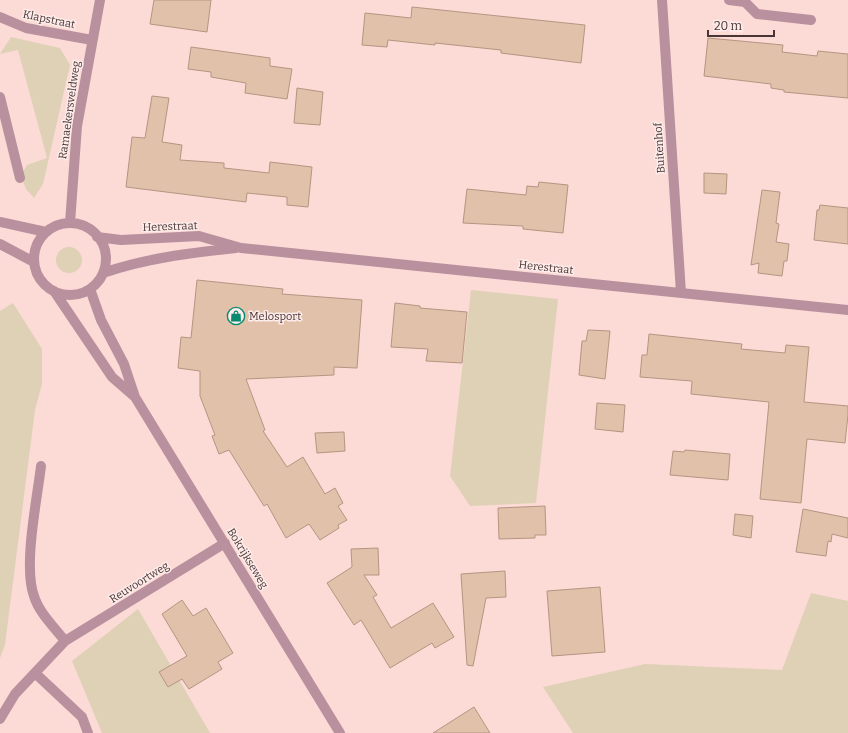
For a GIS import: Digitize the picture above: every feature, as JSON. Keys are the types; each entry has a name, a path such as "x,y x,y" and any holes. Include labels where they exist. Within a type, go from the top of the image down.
{"street":[{"name":"Ramaekersveldweg","path":"70,224 77,126 100,0"},
{"name":"Buitenhof","path":"662,0 681,294"},
{"path":"729,0 745,1 757,14 811,20"},
{"name":"Klapstraat","path":"1,20 26,28 92,40"},
{"path":"0,97 20,178"},
{"path":"0,222 46,232"},
{"path":"70,224 80,225 90,230 97,237 105,254 103,273 97,282 90,289 78,294 66,295 54,292 44,284 37,274 34,262 35,251 39,241 46,232 57,226 70,224"},
{"name":"Herestraat","path":"97,237 121,240 199,236 241,248 848,310"},
{"path":"0,244 34,262"},
{"name":"Herestraat","path":"103,273 121,267 167,257 241,248"},
{"name":"Bokrijkseweg","path":"90,289 101,320 124,364 135,397 340,733"},
{"name":"Bokrijkseweg","path":"54,292 112,377 135,397"},
{"path":"41,466 29,561 33,596 40,608 65,641"},
{"name":"Reuvoortweg","path":"0,719 15,694 65,641 225,543"},
{"path":"35,673 82,717 88,733"}],"shaded area":[{"path":"11,37 60,48 70,65 43,184 34,198 26,189 21,176 27,165 47,158 18,50 0,54"},
{"path":"69,247 78,251 82,260 78,269 69,273 60,269 56,260 60,251"},
{"path":"471,290 558,299 536,503 470,506 450,476"},
{"path":"13,303 42,349 42,384 35,410 5,645 0,658 0,311"},
{"path":"811,593 848,601 848,733 573,733 543,687 645,664 782,670"},
{"path":"138,609 210,733 102,733 72,661"}],"building":[{"path":"154,0 211,0 207,32 150,24"},
{"path":"412,7 585,25 581,63 501,53 501,50 435,43 435,45 388,40 387,47 362,45 365,13 411,18"},
{"path":"708,38 783,45 782,52 817,56 818,51 848,54 848,98 784,92 784,90 771,88 771,84 704,76"},
{"path":"191,47 270,58 270,66 292,69 287,99 245,93 246,83 211,77 211,72 188,69"},
{"path":"297,88 323,92 320,125 294,123"},
{"path":"152,96 169,98 162,142 182,145 180,160 224,163 224,168 269,173 270,162 312,167 308,207 287,205 287,197 247,193 246,202 126,187 132,137 145,138"},
{"path":"704,173 727,174 726,194 704,193"},
{"path":"539,182 568,185 563,233 523,229 523,226 463,223 467,189 526,195 527,186 538,187"},
{"path":"762,190 780,192 776,223 779,224 776,242 789,244 787,261 784,261 782,276 758,273 759,263 751,265"},
{"path":"820,205 848,208 848,244 814,240 817,210 819,210"},
{"path":"197,280 283,289 282,294 362,300 357,368 334,367 334,375 246,379 265,430 263,431 287,467 303,457 325,494 335,488 343,503 338,506 347,520 338,525 339,528 320,540 309,524 286,538 267,504 264,506 229,450 219,454 212,436 215,435 200,396 200,371 178,368 181,337 191,338"},
{"path":"395,303 420,306 420,308 467,312 462,363 426,361 428,349 391,347"},
{"path":"588,330 610,331 605,379 579,375 582,341 586,341"},
{"path":"649,334 742,344 741,349 785,353 786,345 809,347 804,402 848,406 848,415 845,443 807,439 801,503 760,499 769,402 691,394 692,381 640,377 642,355 647,355"},
{"path":"597,403 625,405 623,432 595,429"},
{"path":"344,432 345,451 317,453 315,433"},
{"path":"685,450 730,454 728,480 670,475 673,451 684,452"},
{"path":"545,506 546,535 535,535 535,538 499,539 498,508"},
{"path":"803,509 848,518 848,538 832,534 831,542 828,541 826,556 796,552"},
{"path":"735,514 753,516 751,538 733,535"},
{"path":"378,548 379,575 364,575 377,595 373,597 391,628 433,603 454,637 435,648 432,643 390,668 361,620 354,625 327,583 352,567 351,549"},
{"path":"505,571 506,597 486,598 473,666 467,665 461,574"},
{"path":"600,587 605,652 552,656 547,591"},
{"path":"182,600 193,616 206,608 233,653 218,662 222,669 189,689 182,679 168,687 159,672 187,656 162,614"},
{"path":"474,707 490,733 433,733"}],"place":[{"name":"Melosport","path":"236,316"}]}
